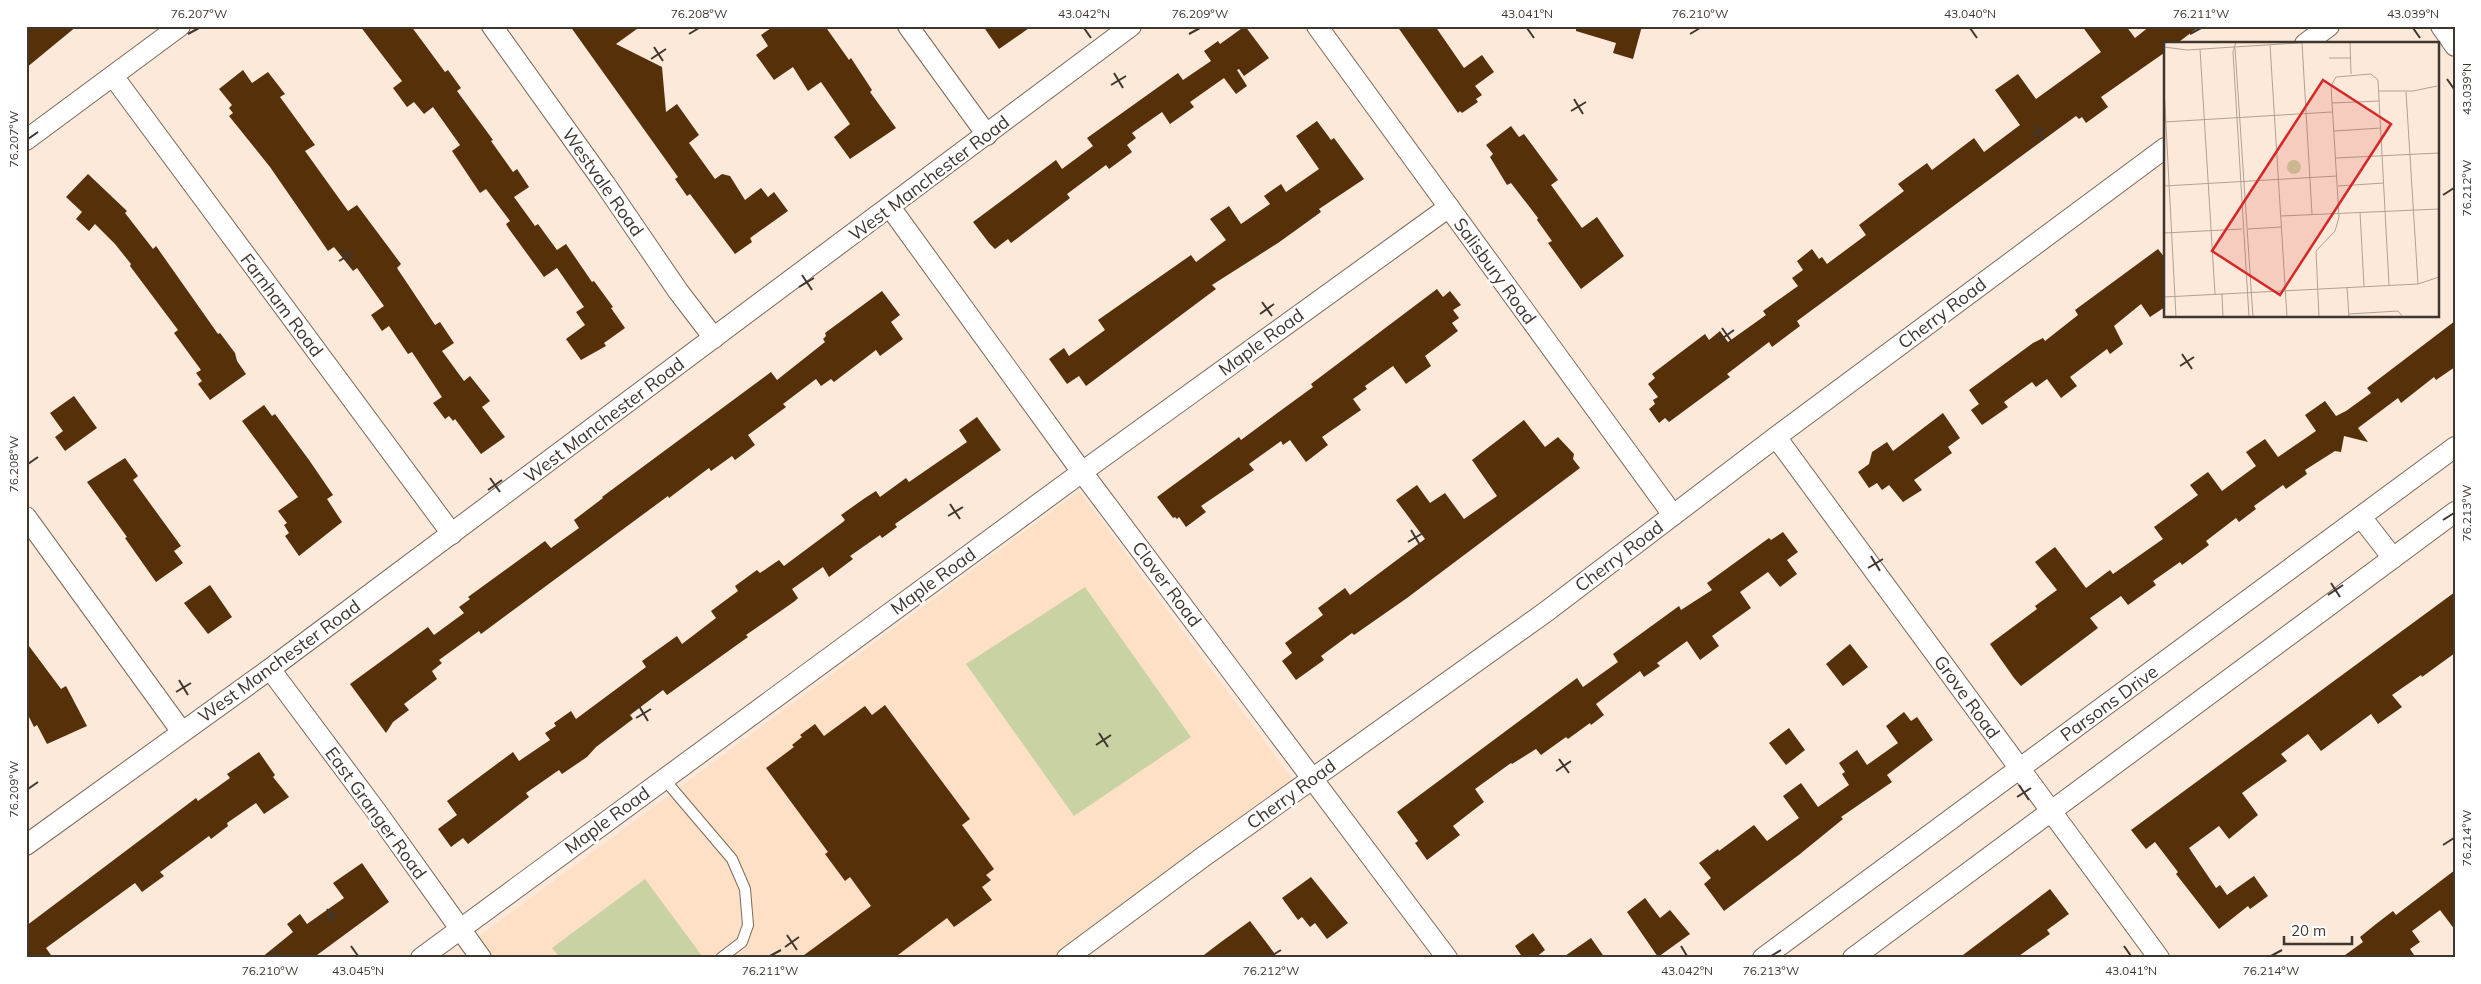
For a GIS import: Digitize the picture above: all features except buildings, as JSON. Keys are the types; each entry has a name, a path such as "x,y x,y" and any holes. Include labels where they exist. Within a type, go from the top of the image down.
{"street":[{"path":"26,140 180,26"},
{"name":"Westvale Road","path":"492,26 605,184 678,291 714,338"},
{"path":"908,26 987,135"},
{"name":"West Manchester Road","path":"26,845 270,669 890,208 1131,26"},
{"name":"Salisbury Road","path":"1317,26 1673,515"},
{"path":"2308,42 2329,26"},
{"path":"2441,26 2455,46"},
{"name":"Farnham Road","path":"113,76 452,534"},
{"name":"Cherry Road","path":"1067,958 1313,778 1547,611 1776,437 2164,149"},
{"name":"Maple Road","path":"421,958 1082,472 1449,207"},
{"name":"Clover Road","path":"890,208 1082,472 1447,958"},
{"name":"Grove Road","path":"1776,437 2159,958"},
{"name":"Parsons Drive","path":"1763,958 2455,447"},
{"path":"1853,958 2455,512"},
{"path":"26,517 182,732"},
{"path":"2361,517 2393,558"},
{"name":"East Granger Road","path":"270,669 376,811 481,958"}],"lane":[{"path":"664,779 732,859 745,889 748,926 742,942 721,958"}],"shaded area":[{"path":"1079,491 1293,780 1054,958 494,958 478,937"}],"green space":[{"path":"1085,587 1191,737 1074,816 966,664"},
{"path":"645,879 702,956 699,958 560,958 552,948"}]}
